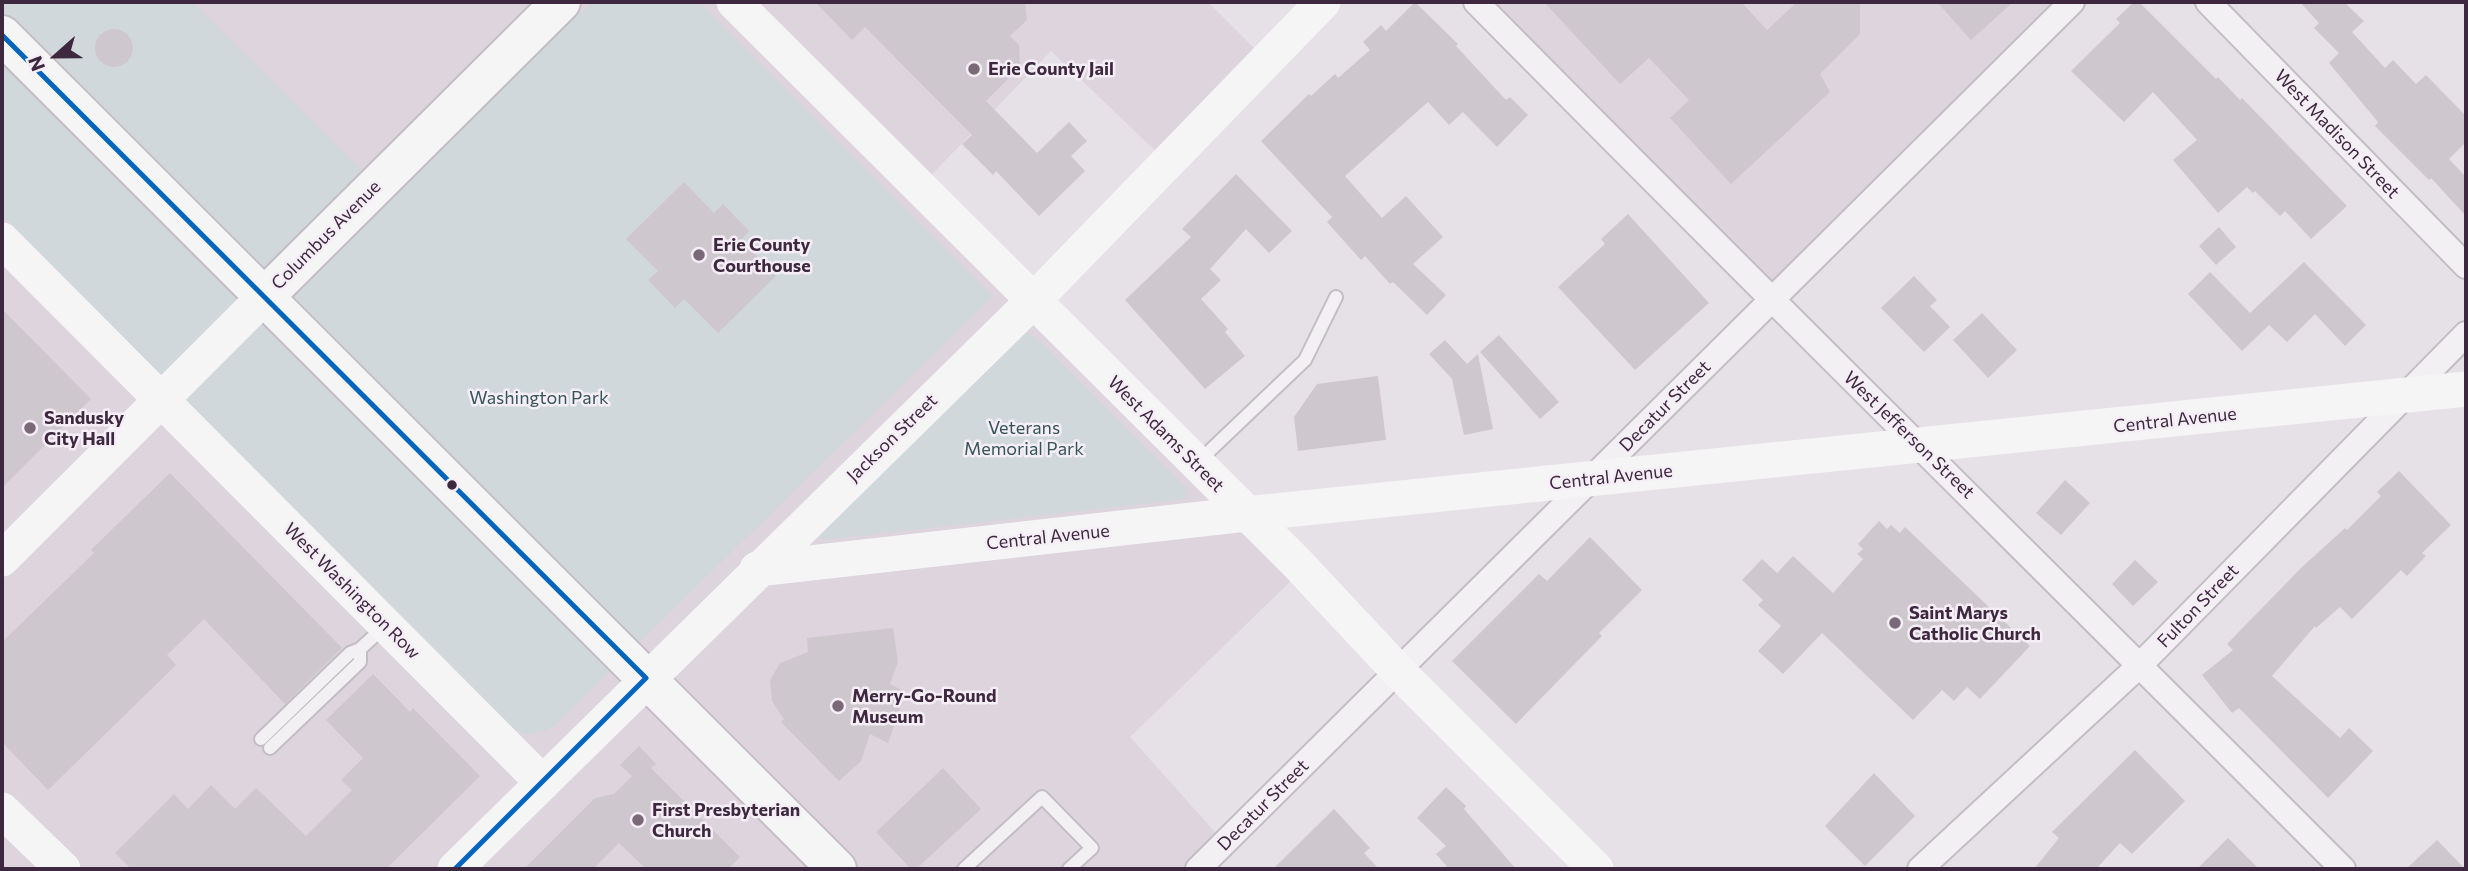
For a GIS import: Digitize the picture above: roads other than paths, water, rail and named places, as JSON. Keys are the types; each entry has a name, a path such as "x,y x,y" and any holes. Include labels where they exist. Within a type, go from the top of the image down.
{"main road":[{"name":"Columbus Avenue","path":"265,296 561,2"},
{"path":"2,35 837,869"}],"street":[{"name":"West Adams Street","path":"734,2 1597,869"},
{"name":"Jackson Street","path":"455,869 646,678 1033,301 1322,2"},
{"name":"West Jefferson Street","path":"1476,2 1771,301 1922,446 2343,869"},
{"name":"Decatur Street","path":"1198,869 2073,2"},
{"name":"West Madison Street","path":"2208,2 2466,266"},
{"name":"West Washington Row","path":"2,240 542,782"},
{"name":"Columbus Avenue","path":"2,559 265,296"},
{"name":"Fulton Street","path":"1920,869 2140,665 2466,334"},
{"name":"Central Avenue","path":"757,569 1246,514 2466,388"},
{"path":"2,810 63,869"}],"lane":[{"path":"1196,464 1305,359 1336,297"},
{"path":"265,743 360,662 360,649 386,625"},
{"path":"964,869 1042,797 1092,848 1069,869"}],"place":[{"name":"Erie County Jail","path":"974,69"},
{"name":"Erie County Courthouse","path":"699,255"},
{"name":"Sandusky City Hall","path":"30,428"},
{"name":"Saint Marys Catholic Church","path":"1895,623"},
{"name":"Merry-Go-Round Museum","path":"838,706"},
{"name":"First Presbyterian Church","path":"638,820"}],"park label":[{"name":"Washington Park","path":"539,398"},
{"name":"Veterans Memorial Park","path":"1024,438"}]}
